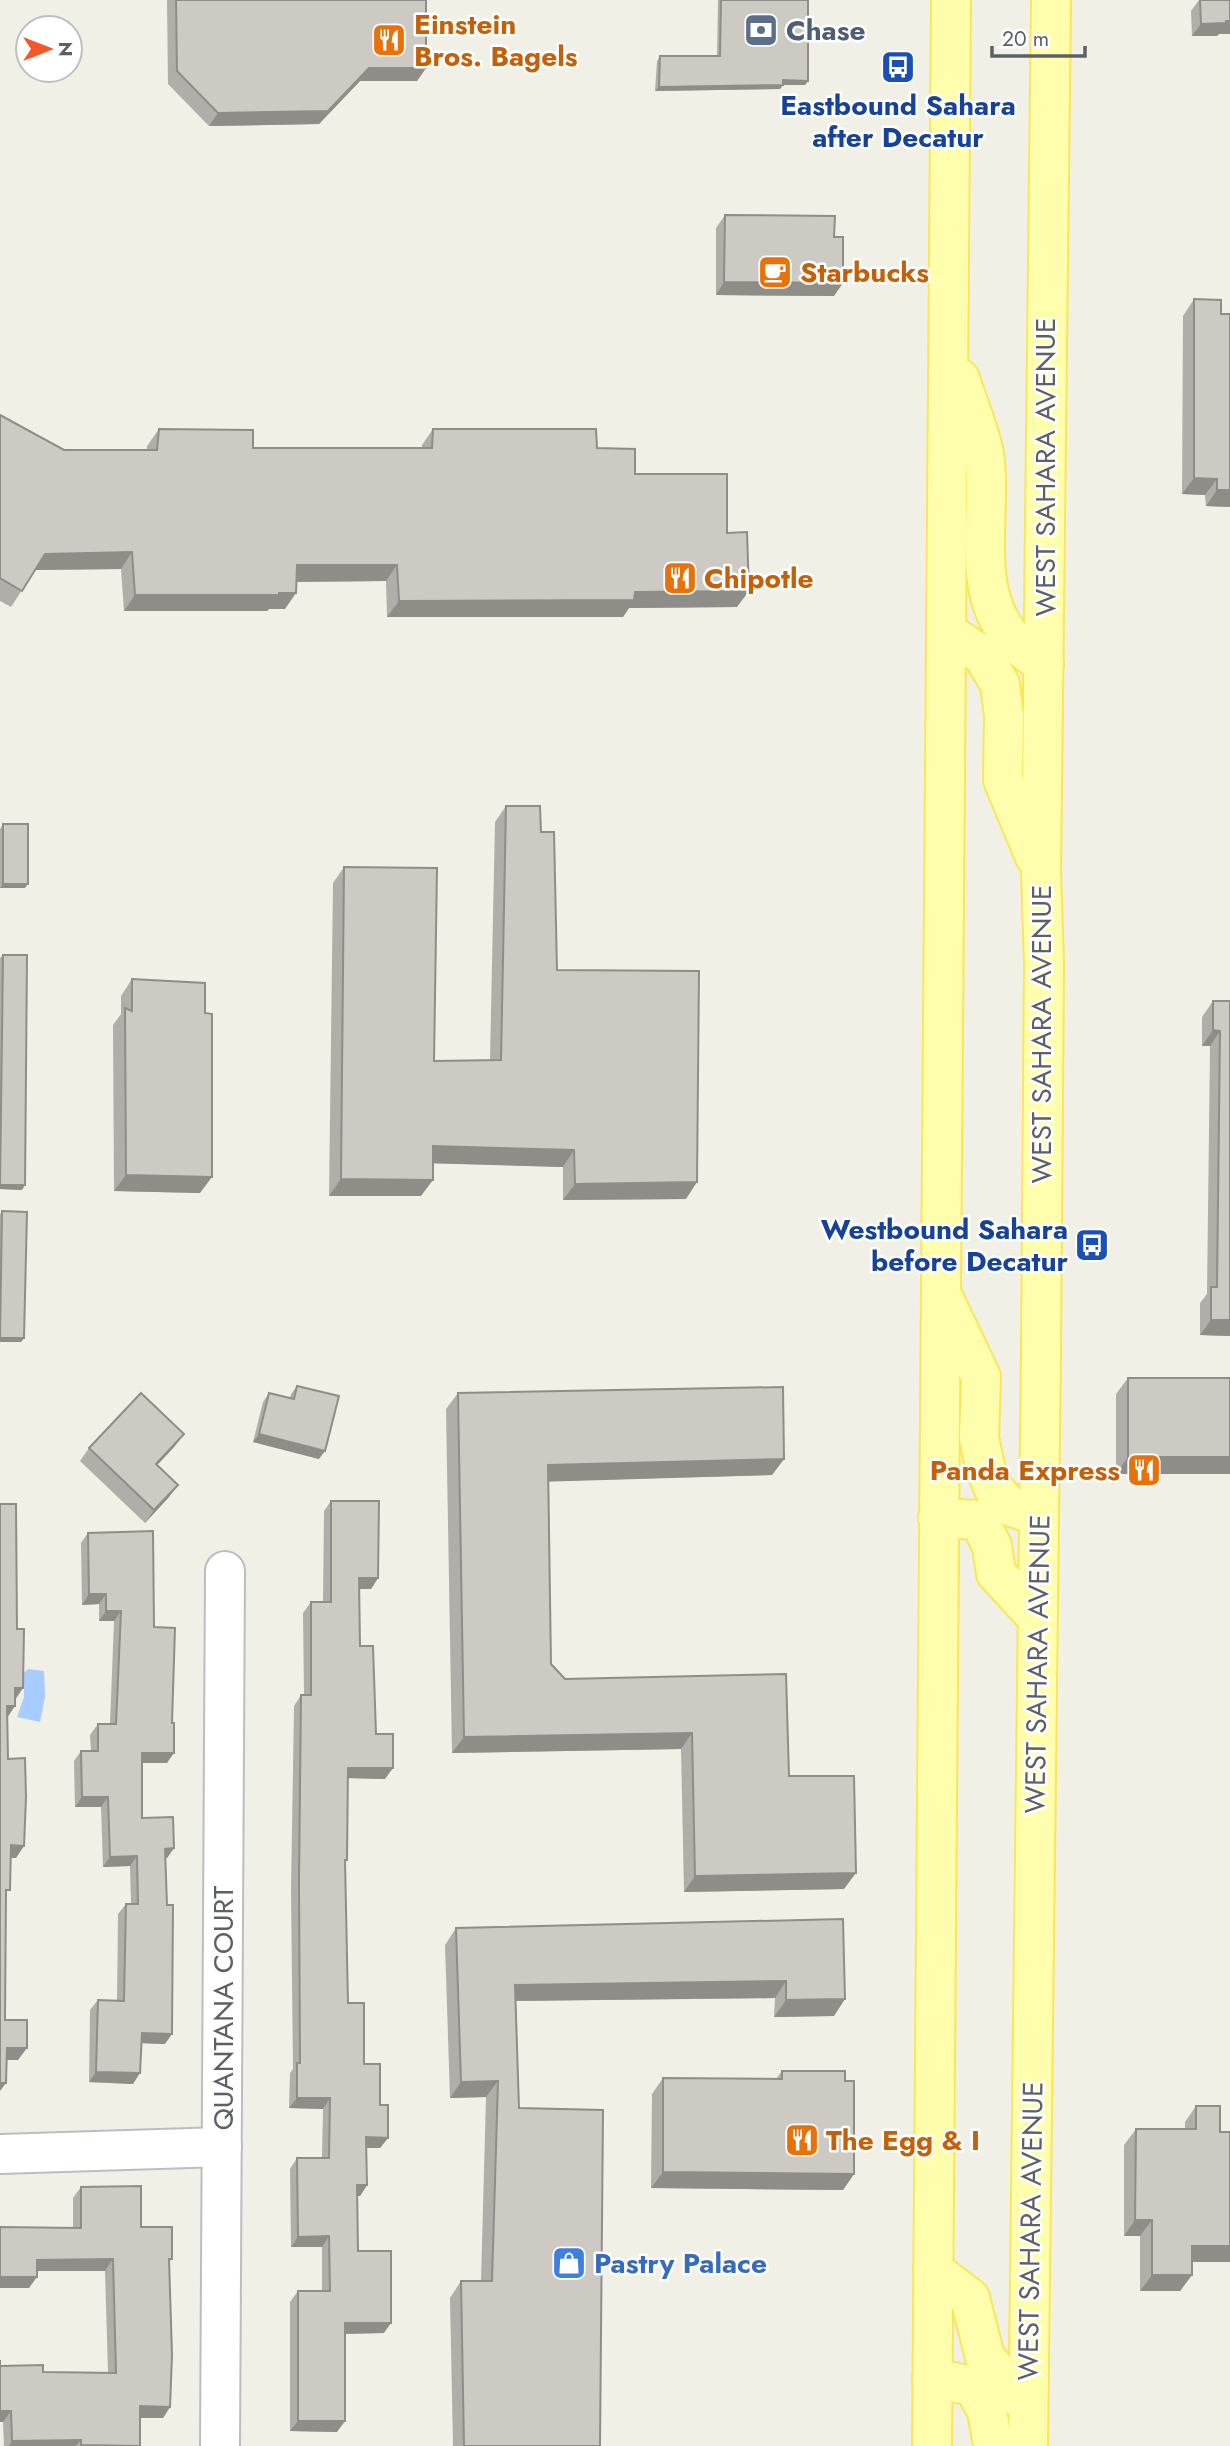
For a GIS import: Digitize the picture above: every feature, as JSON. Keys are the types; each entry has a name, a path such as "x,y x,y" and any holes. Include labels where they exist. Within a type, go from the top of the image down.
{"main road":[{"path":"932,2446 951,0"},
{"name":"WEST SAHARA AVENUE","path":"1028,2446 1026,2405 1038,1619 1044,963 1041,872 1051,0"},
{"path":"950,347 985,459 986,583 996,616 1006,630 1016,643 1044,664"},
{"path":"947,632 983,656 1000,684 1004,716 1003,780 1041,872"},
{"path":"941,1292 981,1377 979,1438 994,1489 1009,1506 1039,1516"},
{"path":"938,1518 979,1520 992,1546 996,1573 1038,1619"},
{"path":"933,2270 970,2298 985,2357 1026,2405"},
{"path":"933,2378 974,2386 987,2411 992,2439 998,2446"}],"street":[{"name":"QUANTANA COURT","path":"220,2446 225,1571"},
{"path":"0,2154 222,2147"}],"water":[{"path":"28,1669 44,1671 45,1697 40,1722 17,1717 24,1697 24,1673"}],"building":[{"path":"176,0 426,0 426,68 369,68 328,111 218,113 177,71"},
{"name":"Chase","path":"721,0 808,0 808,81 783,80 783,85 659,87 660,56 720,56"},
{"path":"1200,0 1230,0 1230,21 1201,24"},
{"name":"Starbucks","path":"725,215 835,216 834,237 843,237 843,283 724,282"},
{"path":"1194,299 1221,300 1221,314 1230,314 1230,490 1217,490 1217,479 1194,478"},
{"path":"0,415 64,450 157,450 159,429 253,430 253,448 432,448 433,429 596,429 597,448 635,449 635,474 727,474 727,533 747,532 749,591 635,592 634,600 399,601 397,565 297,565 296,593 135,595 132,552 45,554 22,591 0,578"},
{"path":"506,806 540,806 541,832 554,832 557,970 699,971 697,1182 575,1184 574,1150 433,1146 433,1180 341,1179 344,867 437,868 434,1061 501,1060"},
{"path":"3,824 28,824 28,884 3,884"},
{"path":"3,955 27,955 25,1185 0,1185"},
{"path":"132,979 205,983 205,1013 212,1014 212,1177 126,1175 125,1008 132,1011"},
{"path":"1213,1001 1230,1001 1230,1320 1211,1320 1211,1287 1217,1287 1220,1031 1213,1030"},
{"path":"2,1211 27,1212 24,1338 0,1338"},
{"path":"1128,1378 1230,1378 1230,1457 1128,1457"},
{"path":"297,1386 339,1396 325,1451 259,1434 269,1393 294,1399"},
{"path":"783,1387 784,1459 548,1465 551,1664 565,1679 786,1674 789,1776 854,1776 856,1873 695,1876 692,1733 464,1737 458,1393"},
{"path":"141,1393 184,1434 156,1464 178,1485 154,1510 89,1448"},
{"path":"331,1501 379,1501 378,1578 359,1578 360,1646 373,1646 376,1734 393,1734 393,1768 348,1768 345,1860 348,2003 364,2003 364,2064 380,2064 380,2105 388,2105 388,2138 366,2137 367,2185 357,2185 358,2251 391,2251 391,2323 345,2323 345,2421 298,2421 298,2291 330,2291 329,2236 298,2237 297,2158 329,2158 330,2098 297,2098 297,2063 300,2063 301,1695 311,1695 311,1602 331,1602"},
{"path":"0,1504 16,1504 17,1629 24,1629 23,1688 15,1688 15,1706 7,1706 8,1759 25,1758 26,1797 24,1846 11,1845 10,1890 6,1890 5,2020 27,2020 27,2048 7,2048 6,2083 0,2083"},
{"path":"153,1531 154,1627 175,1628 172,1723 174,1753 142,1753 142,1818 173,1817 174,1848 165,1849 167,1905 173,1905 172,2034 142,2033 140,2073 96,2072 98,2000 124,2001 126,1904 138,1904 137,1856 110,1857 108,1797 82,1797 81,1751 98,1751 98,1724 116,1724 121,1611 106,1611 106,1594 89,1594 88,1533"},
{"path":"843,1919 845,1999 786,2000 786,1981 515,1985 519,2108 603,2110 600,2446 464,2446 461,2281 492,2281 498,2081 461,2082 456,1928"},
{"path":"782,2071 845,2071 845,2081 854,2081 854,2174 663,2172 663,2078 782,2079"},
{"path":"1196,2106 1220,2106 1220,2132 1230,2132 1230,2246 1192,2246 1192,2275 1152,2275 1152,2220 1135,2220 1136,2129 1196,2129"},
{"path":"141,2186 141,2227 172,2227 172,2259 169,2259 172,2355 170,2407 140,2406 140,2446 81,2445 81,2440 12,2441 11,2411 0,2411 0,2366 43,2365 43,2372 116,2373 113,2259 37,2260 37,2277 0,2277 0,2227 81,2228 81,2187"}],"place":[{"name":"Chase","path":"761,30"},
{"name":"Einstein Bros. Bagels","path":"389,40"},
{"name":"Eastbound Sahara after Decatur","path":"898,67"},
{"name":"Starbucks","path":"775,272"},
{"name":"Chipotle","path":"680,578"},
{"name":"Westbound Sahara before Decatur","path":"1092,1245"},
{"name":"Panda Express","path":"1144,1470"},
{"name":"The Egg & I","path":"802,2140"},
{"name":"Pastry Palace","path":"569,2263"}]}
